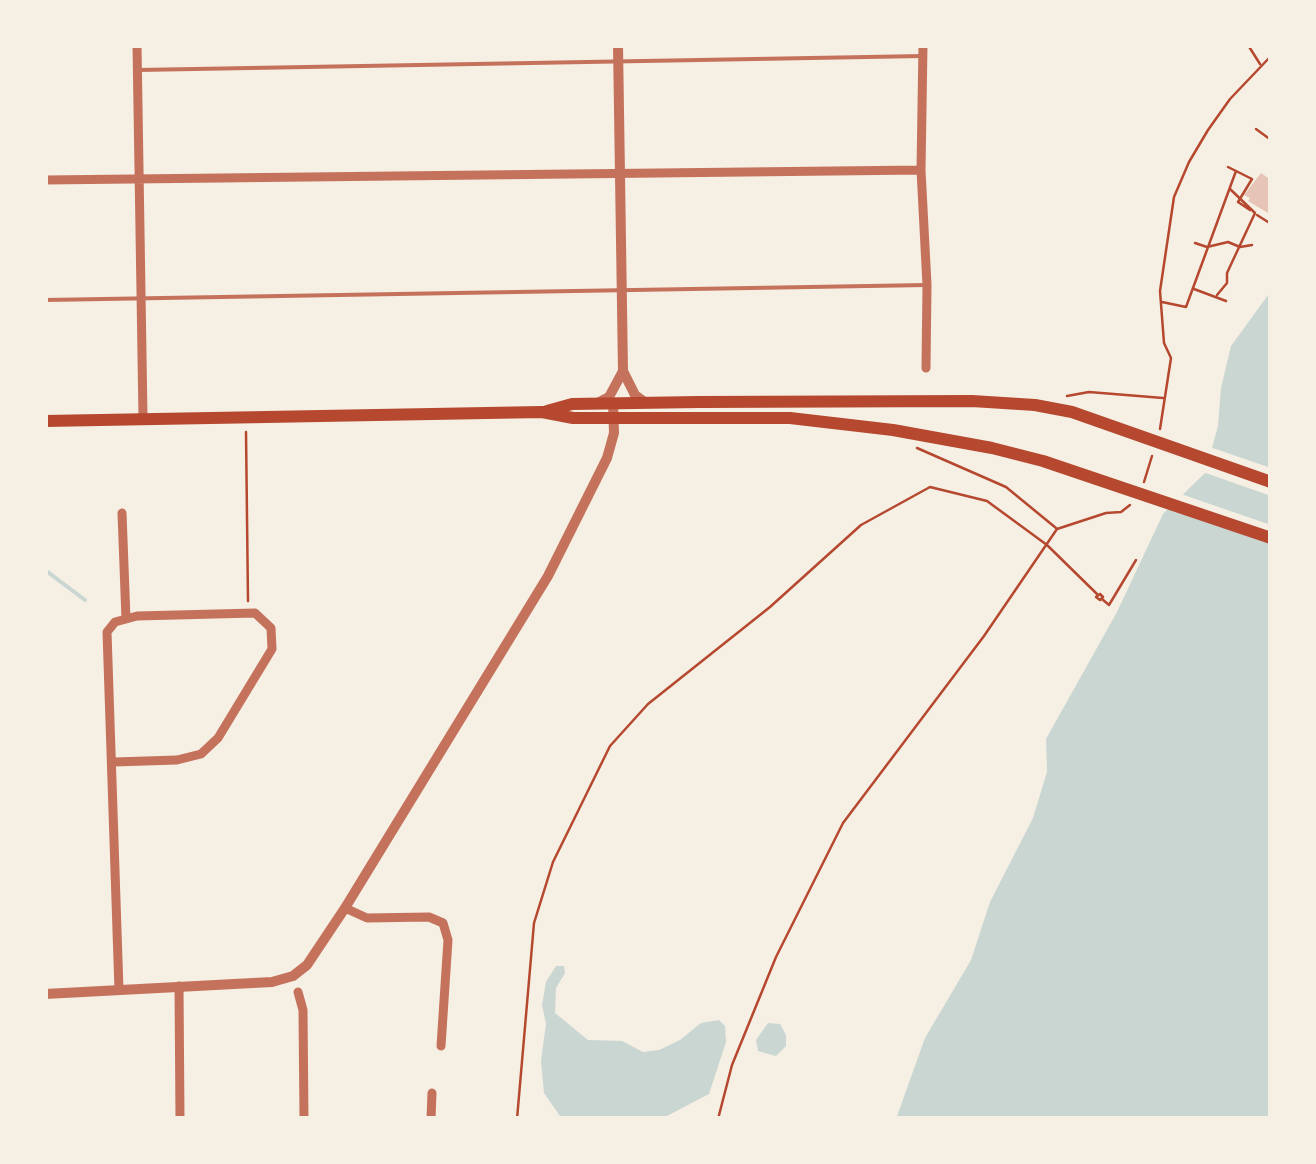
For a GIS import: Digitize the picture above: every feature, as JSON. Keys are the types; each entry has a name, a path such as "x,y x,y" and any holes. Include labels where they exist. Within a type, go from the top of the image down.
{"main road":[{"path":"45,421 542,412 574,418 646,403 972,401 1072,412 1271,482"},
{"path":"542,412 572,404 596,404 614,411 790,418 893,430 1009,452 1271,538"}],"street":[{"path":"137,45 143,418"},
{"path":"618,45 623,371 635,395 646,403"},
{"path":"923,51 921,170 927,284 926,368"},
{"path":"45,180 921,170"},
{"path":"596,404 609,396 623,371"},
{"path":"45,994 272,982 293,976 307,966 548,576 607,458 614,411"},
{"path":"122,512 126,619"},
{"path":"114,762 177,760 201,754 218,738 272,649 271,628 255,613 249,613 138,616 115,622 107,632 119,990"},
{"path":"345,908 367,918 428,917 443,923 448,940 442,1046"},
{"path":"179,986 180,1119"},
{"path":"298,992 303,1010 304,1119"},
{"path":"431,1119 432,1093"}],"lane":[{"path":"137,70 618,62 923,51"},
{"path":"45,300 927,284"}],"path":[{"path":"1248,45 1260,65"},
{"path":"1140,492 1162,425 1171,358 1164,343 1161,302 1174,197 1189,162 1230,99 1271,56"},
{"path":"1256,129 1271,140"},
{"path":"1228,167 1252,179 1238,202 1268,222 1271,218"},
{"path":"1161,302 1186,307 1236,171"},
{"path":"1229,188 1241,196"},
{"path":"1217,295 1228,284 1227,273 1254,213"},
{"path":"1196,243 1207,247 1228,242 1240,248 1252,245"},
{"path":"1192,289 1226,301"},
{"path":"1064,397 1089,392 1164,398"},
{"path":"246,432 249,613"},
{"path":"904,442 1006,487 1058,529"},
{"path":"517,1119 534,923 553,862 610,746 648,704 770,607 862,525 930,487 987,501 1046,545 1097,594 1097,599 1109,605 1136,560"},
{"path":"718,1119 732,1064 776,956 842,823 984,636 1058,529 1106,512 1121,512 1131,505"}],"shaded area":[{"path":"1271,291 1271,1119 896,1119 925,1038 971,960 990,902 1033,818 1047,772 1046,739 1117,612 1163,514 1205,473 1218,426 1221,388 1231,346"},
{"path":"556,966 564,966 565,973 556,988 555,1013 588,1040 622,1041 643,1052 659,1050 701,1023 719,1020 725,1026 726,1042 709,1094 661,1119 562,1119 544,1093 541,1061 546,1024 542,1005 546,982"},
{"path":"768,1023 780,1024 786,1035 786,1046 776,1056 758,1051 756,1040"}],"pier":[{"path":"1207,446 1271,468 1271,496 1200,471"},
{"path":"1178,493 1271,525 1271,543 1164,506"}],"building":[{"path":"1261,173 1271,180 1268,213 1244,195"}],"waterway":[{"path":"45,570 85,600"}]}
